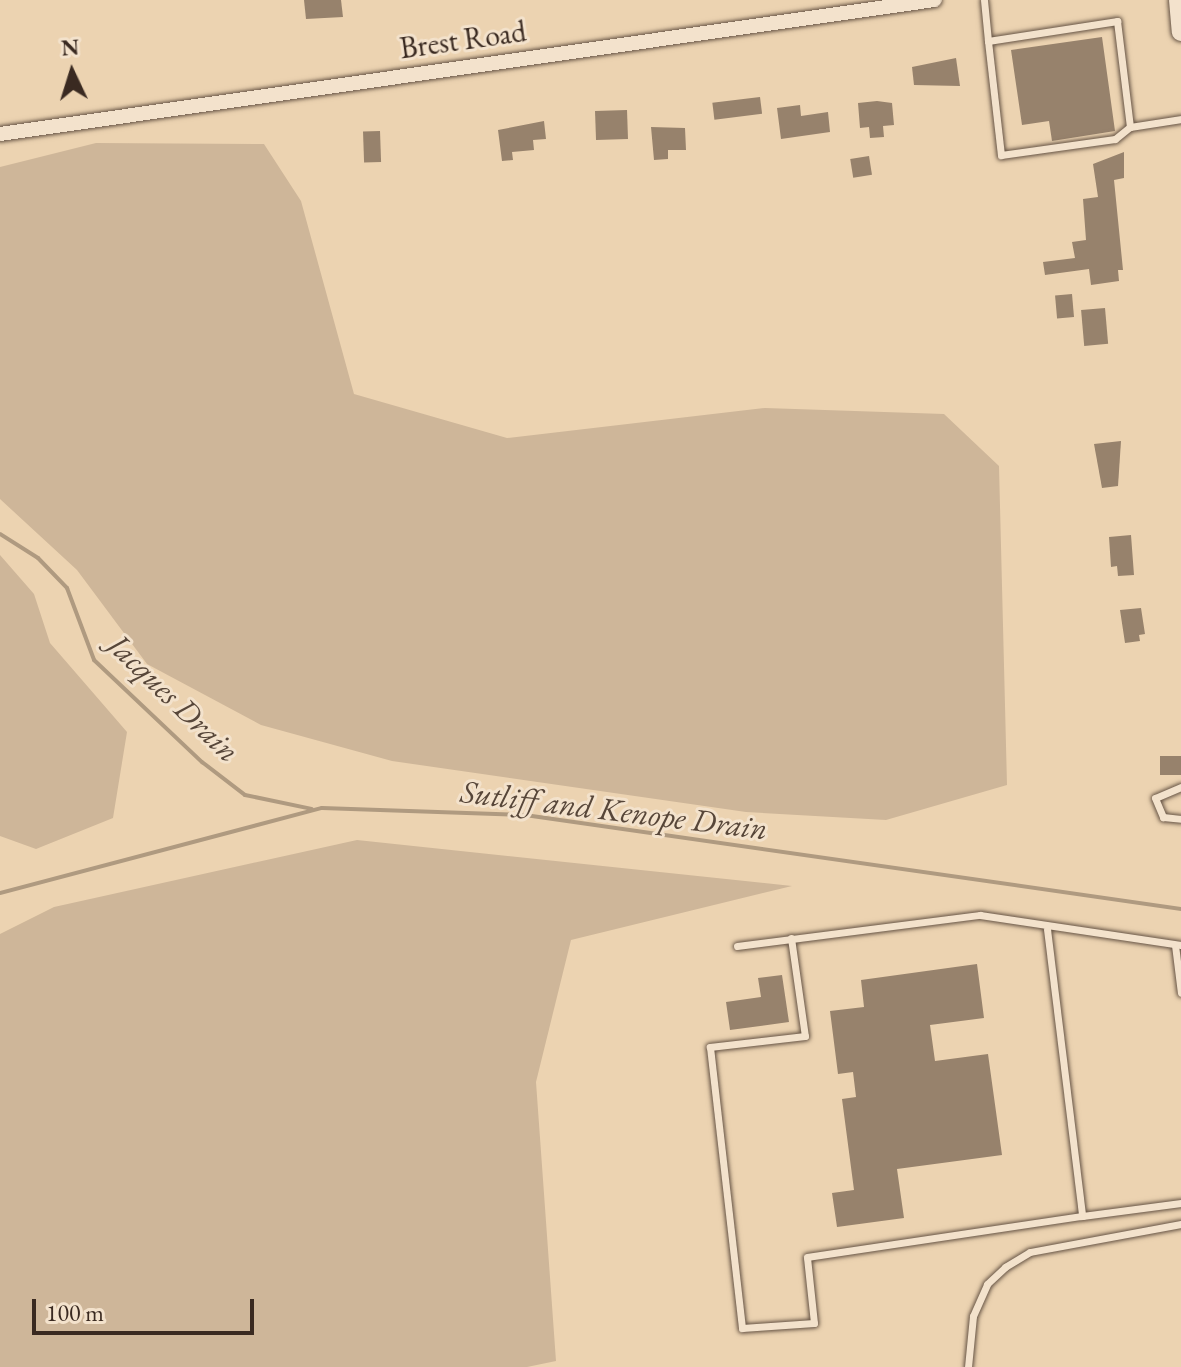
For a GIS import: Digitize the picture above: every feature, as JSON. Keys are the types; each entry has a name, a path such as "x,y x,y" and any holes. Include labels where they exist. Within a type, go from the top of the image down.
{"street":[{"name":"Brest Road","path":"0,134 934,0"},
{"path":"1178,0 1181,32"}],"lane":[{"path":"984,0 1001,155 1115,139 1130,127 1181,119"},
{"path":"988,41 1117,21 1130,127"},
{"path":"1181,787 1155,798 1163,817 1181,819"},
{"path":"737,946 980,915 1047,929 1178,945 1181,993"},
{"path":"1047,929 1082,1216"},
{"path":"791,938 805,1036 710,1047 742,1328 814,1323 807,1257 1181,1203"},
{"path":"968,1367 973,1316 987,1284 1005,1267 1030,1252 1181,1224"}],"shaded area":[{"path":"96,143 264,144 301,201 354,394 507,438 765,408 944,414 999,466 1007,785 886,820 746,812 392,761 261,725 147,664 77,570 0,499 0,167"},
{"path":"0,555 34,594 50,643 127,732 113,818 36,849 0,836"},
{"path":"357,840 792,886 571,940 536,1082 556,1361 527,1367 0,1367 0,934 54,907"}],"building":[{"path":"304,0 341,0 343,17 306,19"},
{"path":"1102,37 1115,131 1052,141 1049,121 1022,125 1011,50"},
{"path":"956,58 960,86 914,85 912,67"},
{"path":"760,97 762,114 714,120 712,103"},
{"path":"858,103 892,103 894,125 883,126 884,137 870,138 869,127 860,128"},
{"path":"800,105 801,116 828,112 830,132 781,139 777,108"},
{"path":"627,110 628,139 596,140 595,111"},
{"path":"544,121 546,139 533,140 534,150 512,152 513,160 502,161 498,130"},
{"path":"651,127 685,128 686,150 668,150 668,159 654,160"},
{"path":"380,131 381,162 364,163 363,132"},
{"path":"1124,152 1124,178 1114,180 1123,270 1118,270 1119,281 1091,285 1089,269 1045,275 1043,262 1075,258 1072,242 1086,240 1083,199 1098,197 1093,164"},
{"path":"869,156 872,175 853,178 850,159"},
{"path":"1072,294 1074,317 1057,318 1055,295"},
{"path":"1105,308 1108,344 1084,346 1081,310"},
{"path":"1121,441 1118,486 1102,488 1094,444"},
{"path":"1131,535 1134,575 1118,576 1117,566 1111,567 1109,537"},
{"path":"1141,608 1145,634 1139,635 1140,641 1125,643 1120,610"},
{"path":"1160,756 1181,756 1181,775 1160,775"},
{"path":"977,964 984,1018 930,1025 935,1061 988,1054 1002,1155 897,1169 904,1218 837,1227 832,1193 854,1190 842,1099 856,1097 853,1072 838,1074 830,1011 864,1007 861,980"},
{"path":"782,975 789,1022 730,1030 726,1002 761,997 758,978"}],"waterway":[{"name":"Jacques Drain","path":"0,534 38,558 67,588 94,660 202,762 245,795 312,809"},
{"name":"Sutliff and Kenope Drain","path":"0,893 322,808 525,815 1181,909"}]}
